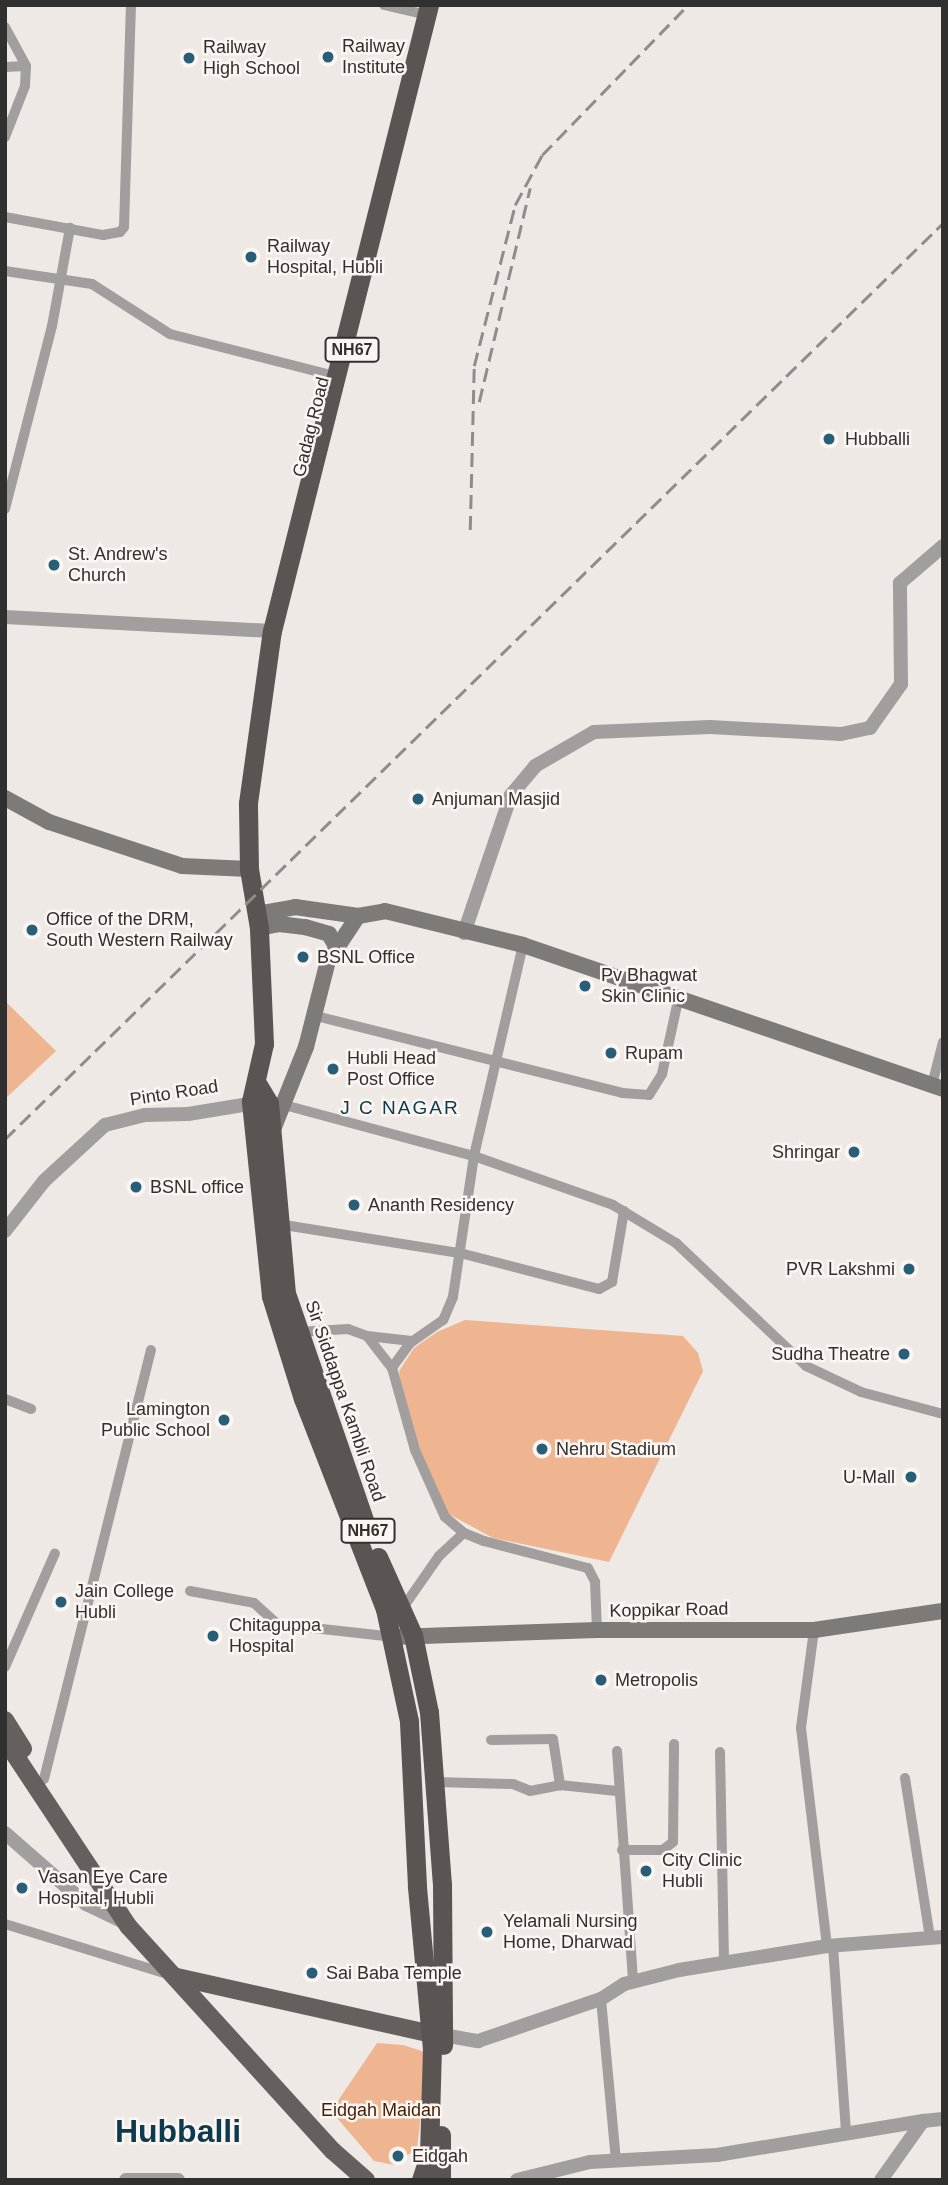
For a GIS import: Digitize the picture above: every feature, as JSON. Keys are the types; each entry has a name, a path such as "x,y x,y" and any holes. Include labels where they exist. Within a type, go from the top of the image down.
{"highway":[{"name":"Gadag Road","path":"258,921 249,869 248,803 272,631 335,376 432,9"},
{"name":"Gadag Road","path":"262,694 282,633 432,9"},
{"name":"NH67","path":"258,921 266,1098"},
{"name":"Sir Siddappa Kambli Road","path":"266,1098 286,1293 381,1566 403,1609 399,1633 409,1721 417,1886 437,2035"},
{"name":"Sir Siddappa Kambli Road","path":"266,1098 271,1296 303,1399 429,1712 442,1884 437,2035 441,2180"},
{"name":"NH67","path":"421,2180 429,2155 437,2035"}],"main road":[{"path":"5,798 49,822 182,866 249,869"},
{"path":"258,921 295,907 358,916 385,911 464,933 523,945 679,996 937,1087"},
{"path":"266,1098 312,1015 328,961 358,916"},
{"path":"258,921 329,934 337,948"},
{"name":"Koppikar Road","path":"399,1633 814,1630 943,1611"},
{"path":"5,1720 137,1920 142,1938"},
{"path":"5,1740 126,1923 218,2020 359,2178"},
{"path":"177,1977 225,1991 437,2035"},
{"path":"218,2020 211,2001 225,1991"}],"street":[{"path":"5,217 112,235 124,227 127,215 131,5"},
{"path":"384,5 432,9"},
{"path":"5,27 26,66 24,86 5,136"},
{"path":"5,67 26,66"},
{"path":"5,509 61,280 70,228"},
{"path":"5,271 92,284 170,334 335,376"},
{"path":"464,933 511,794 535,766 594,732 710,727 841,734 870,728 901,684 900,583 943,546"},
{"path":"5,617 272,631"},
{"path":"392,1368 412,1341 443,1320 453,1297 474,1156 523,945"},
{"path":"312,1015 622,1093 649,1095 662,1074 679,996"},
{"path":"937,1087 943,1042"},
{"path":"266,1098 474,1156 624,1211 676,1243 806,1366 861,1392 943,1415"},
{"name":"Pinto Road","path":"5,1231 44,1181 105,1125 145,1115 188,1114 266,1098"},
{"path":"278,1224 460,1253 607,1287 624,1211"},
{"path":"298,1332 348,1329 368,1336 412,1341"},
{"path":"368,1336 392,1368 434,1500 464,1533 588,1568 595,1582 597,1630"},
{"path":"44,1779 151,1350"},
{"path":"5,1399 31,1409"},
{"path":"403,1609 439,1556 464,1533"},
{"path":"5,1667 55,1553"},
{"path":"190,1591 254,1603 277,1624 399,1633"},
{"path":"814,1630 801,1728 830,1946 846,2134"},
{"path":"491,1741 553,1739 560,1785"},
{"path":"622,1850 663,1850 673,1842 674,1744"},
{"path":"617,1751 617,1791 633,1982"},
{"path":"720,1752 724,1963"},
{"path":"437,2035 478,2041 601,1999 633,1982 724,1963 830,1946 936,1937 905,1777"},
{"path":"434,1782 513,1784 530,1791 560,1785 617,1791"},
{"path":"5,1833 86,1904 126,1923"},
{"path":"5,1924 177,1977"},
{"path":"601,1999 617,2160"},
{"path":"517,2180 617,2160 717,2155 943,2119"},
{"path":"886,2178 923,2121"},
{"path":"126,2180 178,2180"}],"green space":[{"path":"5,1001 56,1051 5,1099"},
{"name":"Nehru Stadium","path":"465,1320 683,1336 698,1353 703,1371 609,1562 493,1538 447,1513 438,1501 402,1397 399,1371 414,1348 437,1332"},
{"name":"Eidgah Maidan","path":"377,2043 403,2045 428,2053 417,2148 395,2165 374,2161 331,2111"}],"railway":[{"path":"470,530 474,366 515,205 542,155 688,5"},
{"path":"479,402 530,188"},
{"path":"5,1139 943,223"}],"place":[{"name":"Railway Institute","path":"328,57"},
{"name":"Railway High School","path":"189,58"},
{"name":"Railway Hospital, Hubli","path":"251,257"},
{"name":"Hubballi","path":"829,439"},
{"name":"St. Andrew's Church","path":"54,565"},
{"name":"Anjuman Masjid","path":"418,799"},
{"name":"Office of the DRM, South Western Railway","path":"32,930"},
{"name":"BSNL Office","path":"303,957"},
{"name":"Pv Bhagwat Skin Clinic","path":"585,986"},
{"name":"Rupam","path":"611,1053"},
{"name":"Hubli Head Post Office","path":"333,1069"},
{"name":"Shringar","path":"854,1152"},
{"name":"BSNL office","path":"136,1187"},
{"name":"Ananth Residency","path":"354,1205"},
{"name":"PVR Lakshmi","path":"909,1269"},
{"name":"Sudha Theatre","path":"904,1354"},
{"name":"Lamington Public School","path":"224,1420"},
{"name":"Nehru Stadium","path":"542,1449"},
{"name":"U-Mall","path":"911,1477"},
{"name":"Jain College Hubli","path":"61,1602"},
{"name":"Chitaguppa Hospital","path":"213,1636"},
{"name":"Metropolis","path":"601,1680"},
{"name":"City Clinic Hubli","path":"646,1871"},
{"name":"Vasan Eye Care Hospital, Hubli","path":"22,1888"},
{"name":"Yelamali Nursing Home, Dharwad","path":"487,1932"},
{"name":"Sai Baba Temple","path":"312,1973"},
{"name":"Eidgah","path":"398,2156"}],"district":[{"name":"J C NAGAR","path":"400,1108"},
{"name":"Hubballi","path":"178,2131"}]}
